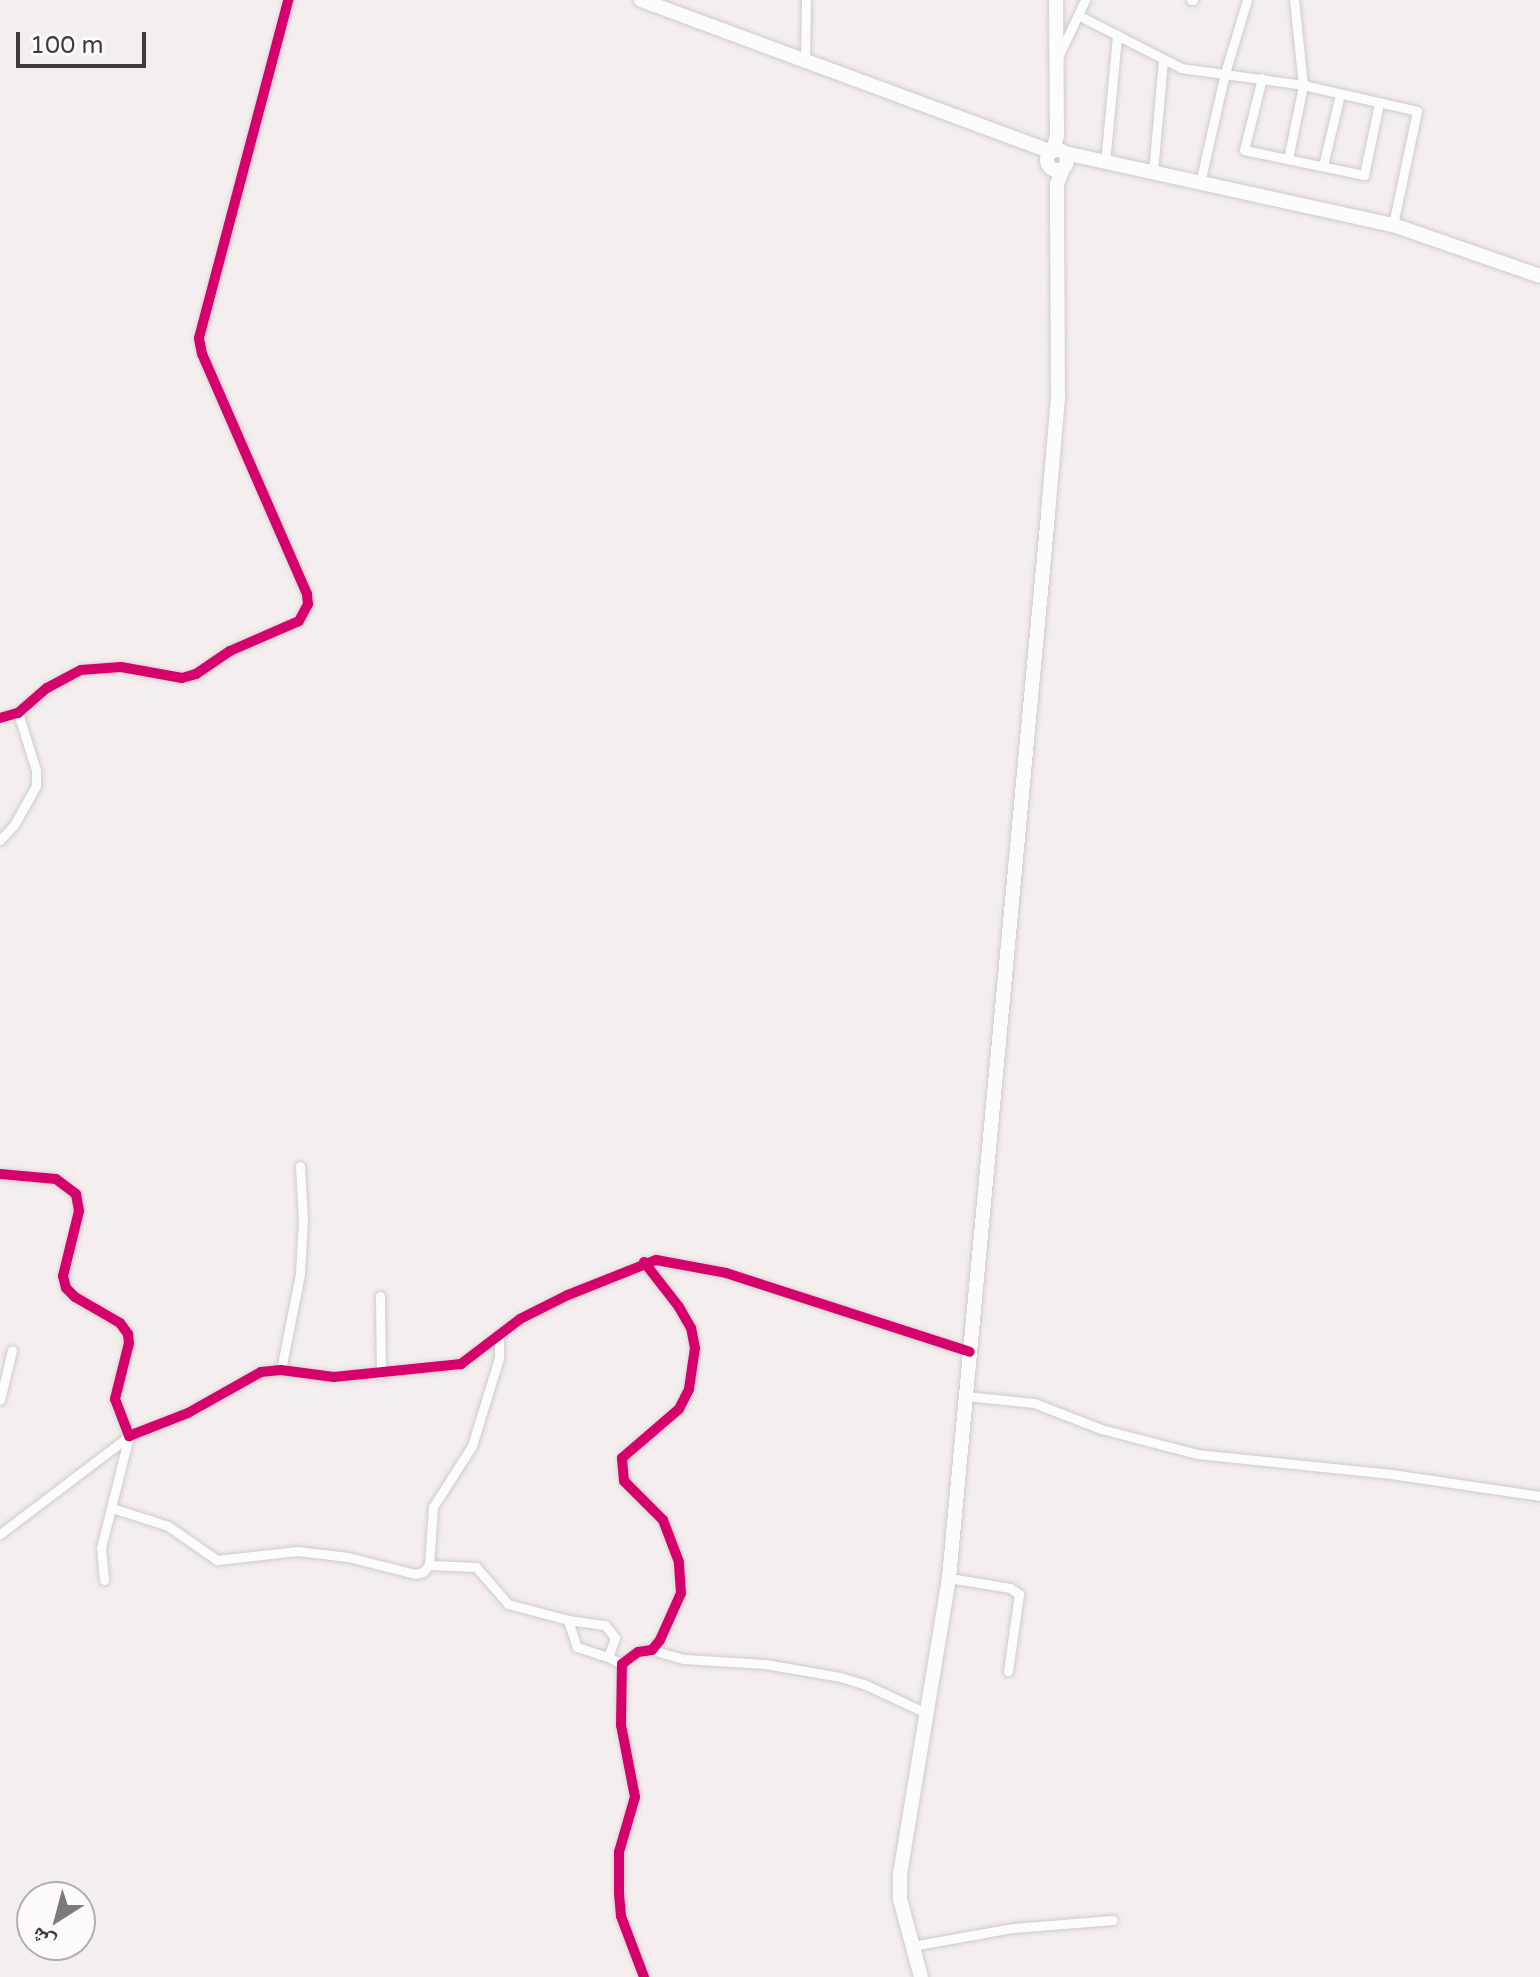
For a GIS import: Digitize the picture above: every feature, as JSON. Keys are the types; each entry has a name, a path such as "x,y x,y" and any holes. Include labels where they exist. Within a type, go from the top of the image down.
{"main road":[{"path":"641,0 1058,160 1081,158 1393,225 1540,276"},
{"path":"921,1977 900,1899 900,1874 949,1578 1058,398 1056,0"}],"street":[{"path":"0,718 18,713 47,688 81,670 121,667 182,678 196,674 230,651 299,621 308,604 307,594 202,354 199,338 288,0"},
{"path":"805,61 806,0"},
{"path":"1057,57 1085,0"},
{"path":"1200,183 1225,73 1247,0"},
{"path":"1288,159 1303,85 1294,0"},
{"path":"1078,15 1163,60 1192,71 1303,85 1417,111 1393,225"},
{"path":"1105,163 1117,36"},
{"path":"1153,172 1163,60"},
{"path":"1262,78 1244,150 1364,175 1379,103"},
{"path":"1323,166 1340,94"},
{"path":"0,840 22,813 36,786 36,770 18,713"},
{"path":"281,1370 300,1274 303,1221 300,1166"},
{"path":"0,1174 56,1179 76,1194 79,1211 63,1276 66,1288 75,1297 120,1323 128,1334 129,1343 115,1399 129,1436 100,1556 104,1580"},
{"path":"0,1534 129,1436 188,1413 261,1372 281,1370 334,1377 461,1364 520,1319 644,1262 656,1260 692,1264 726,1273 970,1352"},
{"path":"644,1262 679,1307 691,1328 695,1348 689,1389 679,1409 622,1458 624,1481 663,1520 679,1562 681,1593 674,1613 652,1650"},
{"path":"380,1296 381,1374"},
{"path":"429,1565 433,1507 472,1446 499,1358 499,1335"},
{"path":"0,1400 12,1350"},
{"path":"966,1396 1034,1403 1101,1429 1197,1454 1391,1474 1540,1496"},
{"path":"112,1508 168,1526 217,1560 297,1551 348,1557 415,1574 429,1565 476,1567 508,1604 568,1620 596,1622 610,1627 615,1638 608,1657"},
{"path":"949,1578 1010,1588 1019,1594 1008,1671"},
{"path":"568,1620 573,1643 622,1664"},
{"path":"622,1664 638,1652 652,1650 684,1659 765,1664 840,1677 866,1685 926,1713"},
{"path":"622,1664 621,1725 635,1797 619,1852 619,1893 621,1916 644,1977"},
{"path":"912,1946 1013,1928 1113,1920"}],"cycle path":[{"path":"0,718 18,713 47,688 81,670 121,667 182,678 196,674 230,651 299,621 308,604 307,594 202,354 199,338 288,0"},
{"path":"0,1174 56,1179 76,1194 79,1211 63,1276 66,1288 75,1297 120,1323 128,1334 129,1343 115,1399 129,1436 188,1413 261,1372 281,1370 334,1377 461,1364 520,1319 568,1295 656,1260 726,1273 970,1352"},
{"path":"644,1262 679,1307 691,1328 695,1348 689,1389 679,1409 622,1458 624,1481 663,1520 679,1562 681,1593 660,1640 652,1650 638,1652 622,1664 621,1725 635,1797 619,1852 619,1893 621,1916 644,1977"}]}
